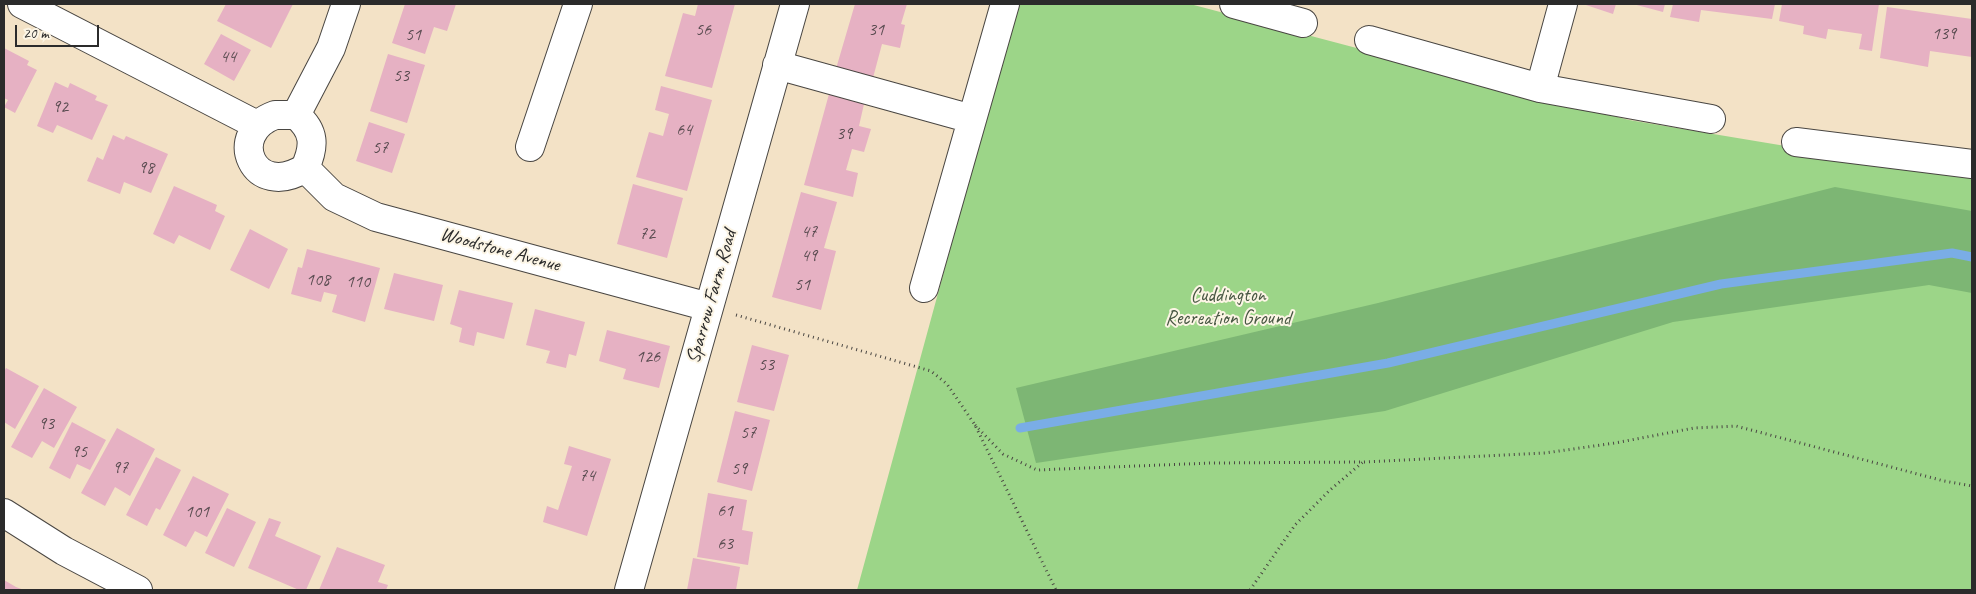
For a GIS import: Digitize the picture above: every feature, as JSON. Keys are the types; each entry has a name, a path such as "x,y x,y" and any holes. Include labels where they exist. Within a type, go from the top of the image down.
{"street":[{"path":"22,4 257,125"},
{"path":"296,115 331,48 346,4"},
{"path":"530,147 578,4"},
{"path":"924,288 1005,4"},
{"path":"1234,4 1303,23"},
{"path":"1540,88 1563,4"},
{"name":"Sparrow Farm Road","path":"629,590 777,65 790,5"},
{"path":"1369,40 1540,88 1711,119"},
{"path":"777,65 972,119"},
{"path":"275,115 296,115 310,129 313,139 313,148 305,168 284,178 262,173 250,156 248,145 251,134 257,125 275,115"},
{"path":"1796,142 1972,164"},
{"name":"Woodstone Avenue","path":"305,168 334,197 376,216 709,307"},
{"path":"4,513 64,551 138,590"}],"path":[{"path":"709,307 931,371 947,384 975,425 1056,590"},
{"path":"975,425 1003,454 1037,470 1211,463 1363,462 1545,453 1615,444 1694,428 1736,426 1944,481 1972,486"},
{"path":"1250,590 1295,525 1330,490 1363,462"}],"green space":[{"name":"Cuddington Recreation Ground","path":"1017,4 1190,4 1629,120 1972,177 1972,590 857,590"},
{"path":"1835,187 1972,211 1972,293 1929,285 1673,322 1385,411 1036,463 1016,388 1378,303"}],"building":[{"path":"226,4 293,4 271,48 217,21"},
{"path":"405,4 456,4 447,31 434,27 425,54 392,43"},
{"path":"698,4 735,4 712,88 665,76 683,13 695,16"},
{"path":"855,4 907,4 901,24 905,25 900,48 882,44 870,89 833,79"},
{"path":"1583,4 1616,4 1613,14"},
{"path":"1633,4 1665,4 1663,12"},
{"path":"1673,4 1775,4 1772,19 1701,10 1699,22 1670,17"},
{"path":"1782,4 1879,4 1872,51 1859,49 1862,34 1828,29 1826,39 1803,34 1804,26 1779,21"},
{"path":"1887,7 1972,19 1972,57 1930,51 1928,67 1880,58"},
{"path":"221,34 251,50 234,81 204,64"},
{"path":"4,48 29,61 27,65 37,70 15,113 4,107 8,100 4,98"},
{"path":"388,54 425,65 407,123 370,111"},
{"path":"55,82 68,88 70,83 97,96 95,100 108,105 92,140 57,125 53,133 37,126"},
{"path":"661,86 712,100 687,191 636,177 649,132 663,136 669,114 655,110"},
{"path":"829,94 864,104 859,126 871,129 864,152 852,149 846,170 858,173 853,197 804,185"},
{"path":"369,122 405,134 392,173 356,161"},
{"path":"113,135 124,140 126,136 168,154 151,193 124,182 120,194 87,181 97,157 103,160"},
{"path":"633,184 683,198 667,258 617,244"},
{"path":"174,186 217,205 215,211 225,216 210,250 179,235 174,244 153,234"},
{"path":"801,192 837,202 824,248 836,251 821,310 772,297"},
{"path":"250,229 288,249 269,289 230,270"},
{"path":"307,249 380,268 365,322 332,312 337,295 324,292 321,302 291,294 298,267 302,268"},
{"path":"394,273 443,285 434,321 384,309"},
{"path":"459,290 513,303 504,339 477,332 474,346 459,342 462,328 450,324"},
{"path":"535,309 585,322 576,356 569,354 566,368 546,363 550,351 526,345"},
{"path":"607,330 670,346 659,388 623,379 626,369 599,361"},
{"path":"752,345 789,355 774,411 737,402"},
{"path":"6,368 39,386 15,429 4,422 4,372"},
{"path":"44,388 77,407 54,448 42,441 32,458 11,447"},
{"path":"735,411 770,420 752,491 717,482"},
{"path":"72,422 106,440 90,470 77,464 70,479 49,468"},
{"path":"117,428 155,449 130,496 115,487 105,506 81,493"},
{"path":"569,446 611,459 587,536 543,522 547,506 558,510 572,466 564,464"},
{"path":"156,457 181,470 160,510 156,508 147,526 126,515"},
{"path":"193,476 229,494 207,537 195,531 186,547 163,535"},
{"path":"708,493 747,500 742,530 753,532 748,565 697,557"},
{"path":"227,508 256,522 234,567 205,553"},
{"path":"269,518 281,522 275,536 321,556 306,590 299,590 248,568"},
{"path":"337,547 385,565 378,582 388,585 386,590 319,590"},
{"path":"693,558 740,567 736,590 687,590"},
{"path":"4,580 16,587 24,590 4,590"}],"waterway":[{"path":"1020,428 1388,363 1721,284 1952,253 1972,257"}]}
